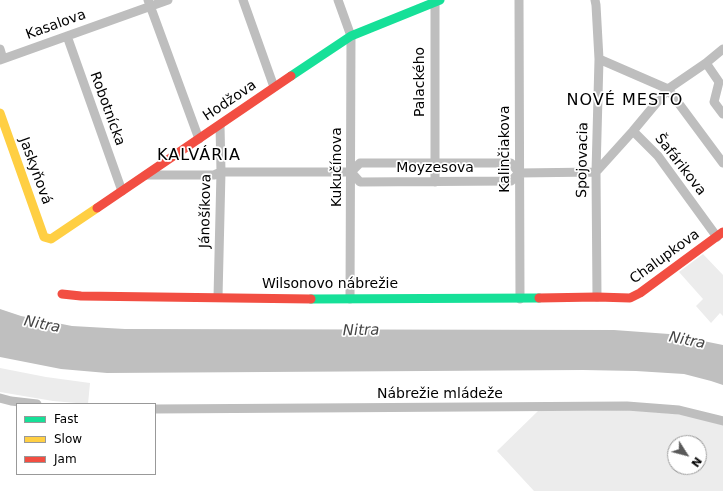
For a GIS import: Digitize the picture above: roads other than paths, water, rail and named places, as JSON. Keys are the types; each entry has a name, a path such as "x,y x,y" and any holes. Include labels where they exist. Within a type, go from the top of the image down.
{"street":[{"name":"Kasalova","path":"2,60 149,3 168,0"},
{"path":"243,0 274,87"},
{"name":"Kukučínova","path":"338,0 351,36 350,299"},
{"name":"Kalinčiakova","path":"519,0 520,299"},
{"name":"Spojovacia","path":"595,0 599,59 596,172 597,297"},
{"name":"Hodžova","path":"44,237 51,239 351,36 437,1"},
{"name":"Palackého","path":"435,182 434,163 437,1"},
{"path":"149,3 199,139"},
{"name":"Robotnícka","path":"67,36 122,191"},
{"path":"0,49 2,60"},
{"path":"596,172 668,89 706,63 723,49"},
{"path":"599,59 668,89 720,151 723,163"},
{"path":"706,63 719,82 714,102 723,114"},
{"name":"Jaskyňová","path":"0,114 44,237"},
{"name":"Jánošíkova","path":"218,297 221,172 220,125"},
{"name":"Šafárikova","path":"633,131 658,156 720,234"},
{"name":"Moyzesova","path":"146,175 214,175 221,172 351,172 360,163 511,163 519,173"},
{"name":"Moyzesova","path":"351,172 360,182 435,182 511,181 519,173 596,172"},
{"name":"Chalupkova","path":"597,297 630,298 642,292 720,234"},
{"name":"Wilsonovo nábrežie","path":"62,294 81,296 350,299 520,299 597,297"},
{"path":"0,398 28,403"},
{"name":"Nábrežie mládeže","path":"156,409 628,406 679,410 716,418 723,421"}],"water":[{"name":"Nitra","path":"0,309 21,316 72,326 125,329 614,330 669,334 723,345 723,385 684,374 636,371 583,370 107,373 61,369 0,357"}],"district":[{"name":"NOVÉ MESTO","path":"625,101"},
{"name":"KALVÁRIA","path":"199,156"}]}
